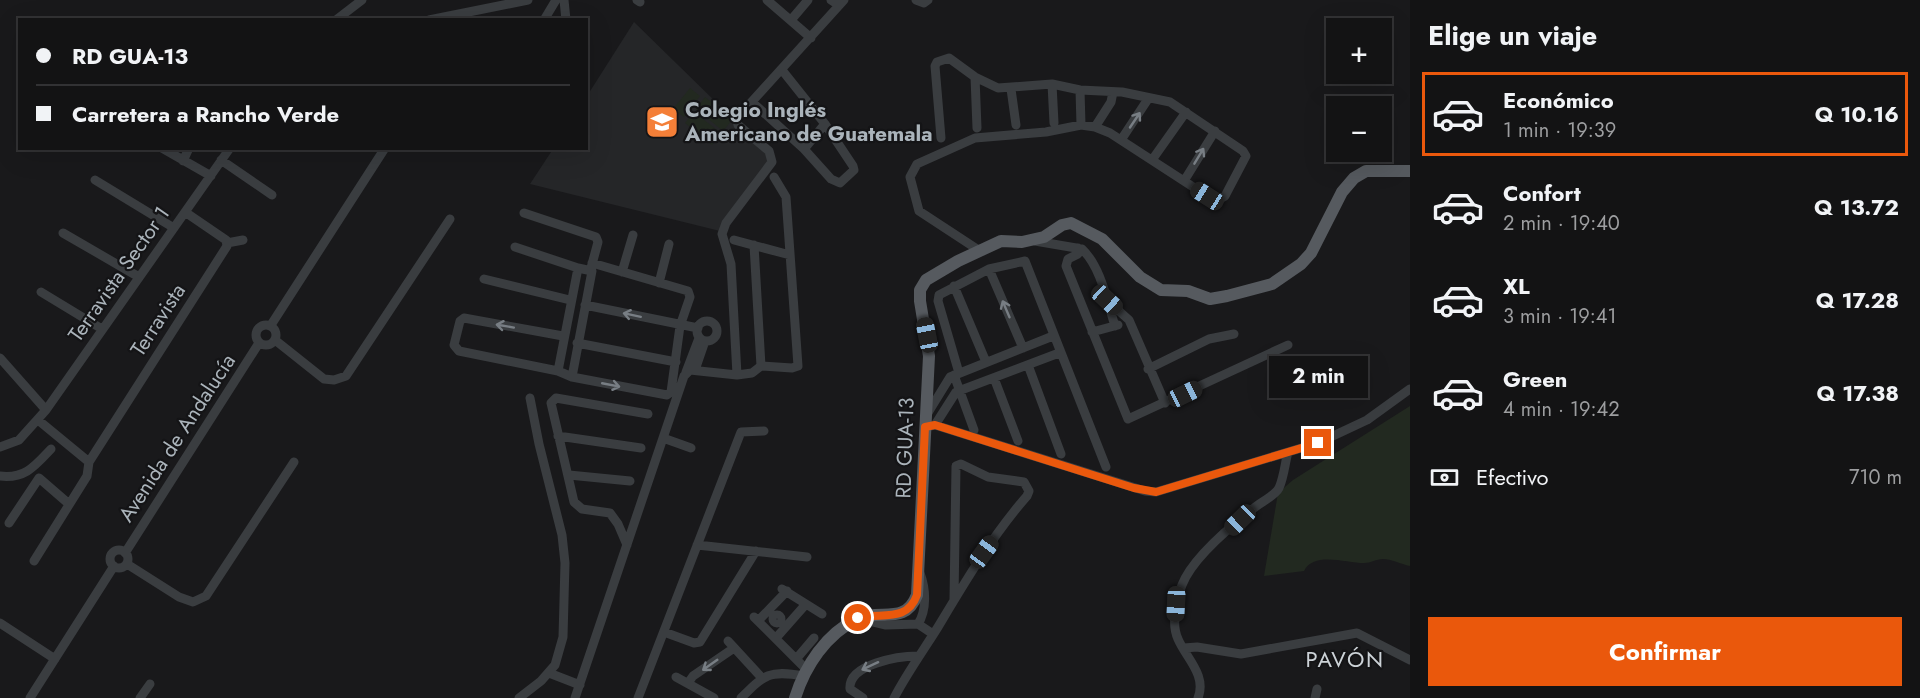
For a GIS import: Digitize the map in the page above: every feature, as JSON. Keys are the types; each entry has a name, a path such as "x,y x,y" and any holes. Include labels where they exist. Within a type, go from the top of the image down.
{"main road":[{"name":"RD GUA-13","path":"858,618 892,616 908,610 917,595 928,423 929,356 920,290 926,280 1000,241 1032,240 1044,237 1062,225 1071,224 1102,239 1140,277 1161,290 1188,291 1210,299 1227,296 1272,284 1301,264 1311,253 1342,192 1353,178 1366,171 1410,171"},
{"path":"795,698 806,673 831,638 858,618"}],"street":[{"path":"339,18 362,0"},
{"path":"483,9 490,0"},
{"path":"459,17 483,9 528,0"},
{"path":"545,18 556,0"},
{"path":"564,0 566,18"},
{"path":"767,0 811,38"},
{"path":"791,20 808,0"},
{"path":"737,375 731,264 721,236 726,224 772,162 769,151 736,122 844,0"},
{"path":"916,0 924,3 928,0"},
{"path":"941,138 937,62 949,58 975,77 998,88 1052,84 1170,102 1244,151 1246,156 1225,196 1218,200 1207,196 1121,140 1095,127 1081,125 1046,132 975,138 912,168 910,177 919,211 980,251"},
{"path":"752,102 837,182 844,182 854,172 853,166 825,124 782,70"},
{"path":"975,77 977,128"},
{"path":"1052,84 1054,123"},
{"path":"1011,88 1016,125"},
{"path":"1080,90 1081,125"},
{"path":"1095,127 1111,102 1113,92"},
{"path":"1121,140 1148,99"},
{"path":"1152,160 1186,112"},
{"path":"804,149 825,124"},
{"path":"1184,182 1215,131"},
{"path":"166,150 210,176"},
{"path":"183,160 188,150"},
{"name":"Terravista Sector 1","path":"38,420 229,150"},
{"path":"270,325 384,150"},
{"path":"222,160 272,195"},
{"path":"691,371 737,375 752,373 761,366 792,368 798,366 786,197 774,177"},
{"path":"95,180 174,228"},
{"path":"185,212 227,243 243,240"},
{"path":"524,213 596,237 598,242 591,267 593,274 577,343 572,377"},
{"path":"275,340 324,379 334,380 346,376 450,219"},
{"path":"63,232 139,277"},
{"path":"622,272 633,235"},
{"path":"734,240 790,255"},
{"path":"1032,240 1078,248 1085,252 1094,265 1115,326"},
{"name":"Terravista","path":"34,561 87,476 89,462 227,243"},
{"path":"659,283 669,244"},
{"path":"753,246 761,366"},
{"path":"515,248 578,267 622,272 685,290 689,294 680,326 672,389 667,395 572,377 558,371 459,351 454,345 460,321 464,318 563,336"},
{"path":"1078,248 1078,254 1068,258 1066,266 1128,419 1288,345"},
{"path":"974,430 958,391 938,301 941,294 954,286 989,269 1020,260 1026,262 1059,353 1106,467"},
{"path":"558,371 578,267"},
{"path":"989,269 1023,348"},
{"path":"484,279 570,300"},
{"path":"954,286 986,362"},
{"path":"41,292 102,329"},
{"path":"1107,300 1129,321 1148,369 1165,403"},
{"path":"576,698 663,438 691,371 701,336 680,326 585,305"},
{"path":"1092,332 1129,321"},
{"path":"263,324 270,325 276,333 275,340 266,345 260,343 256,338 256,331 263,324"},
{"path":"1148,369 1209,339 1234,334"},
{"path":"928,423 946,384 956,374 1053,336"},
{"name":"Avenida de Andalucía","path":"125,552 260,343"},
{"path":"577,343 676,362"},
{"path":"928,423 958,391 1059,353"},
{"path":"0,358 46,410"},
{"path":"1028,365 1061,454"},
{"path":"994,378 1018,441"},
{"path":"946,384 958,391"},
{"path":"928,423 1145,491 1166,490 1318,443 1367,420 1410,389"},
{"path":"519,698 549,673 559,655 563,637 565,563 562,535 530,398"},
{"path":"627,545 618,524 610,513 582,509 576,505 551,403 553,398 648,414"},
{"path":"0,447 16,442 38,420 89,462"},
{"path":"638,698 741,432 764,431"},
{"path":"539,444 559,438 641,448"},
{"path":"663,438 691,448"},
{"path":"0,476 10,477 30,472 51,449"},
{"path":"1198,698 1200,692 1197,672 1178,639 1175,626 1176,604 1190,568 1252,509 1278,489 1288,452"},
{"path":"114,566 111,558 113,553 118,550 125,552 127,564 179,597 193,602 206,596 294,462"},
{"path":"894,698 984,552 1027,496 1029,491 1024,483 988,477 961,464 956,466 954,600"},
{"path":"569,475 630,481"},
{"path":"9,523 39,478 69,504"},
{"path":"698,545 807,557"},
{"path":"664,632 694,643 700,642 756,551"},
{"path":"114,566 120,567 127,564"},
{"path":"30,698 114,566"},
{"path":"920,573 924,584 920,621"},
{"path":"776,638 777,619 784,590 822,614"},
{"path":"766,628 777,619 806,604"},
{"path":"858,618 886,625 920,621 935,631"},
{"path":"777,619 756,619 797,658 806,673"},
{"path":"0,623 55,659"},
{"path":"1184,648 1197,647 1241,654 1357,633 1371,638 1410,660"},
{"path":"797,658 814,638"},
{"path":"688,683 693,676 731,645 761,677"},
{"path":"862,698 850,689 851,681 856,674 875,663 918,656"},
{"path":"549,673 580,686"},
{"path":"741,698 761,677 777,673 806,673"},
{"path":"676,677 714,698"}],"shaded area":[{"name":"Colegio Inglés Americano de Guatemala","path":"634,22 767,152 770,161 720,231 530,184 552,150 588,150 588,94"},
{"path":"690,88 700,96 684,117 673,109"},
{"path":"705,97 733,119 723,131 696,109"},
{"path":"694,112 721,133 712,145 685,123"},
{"path":"1410,406 1410,566 1386,559 1364,563 1331,559 1315,561 1304,571 1264,576 1278,493 1293,480"}],"place":[{"name":"Colegio Inglés Americano de Guatemala","path":"662,122"}],"district":[{"name":"PAVÓN","path":"1345,659"}],"route":[{"path":"858,618 902,614 912,605 917,595 920,573 925,427 935,425 1134,488 1156,492 1318,443"}]}
